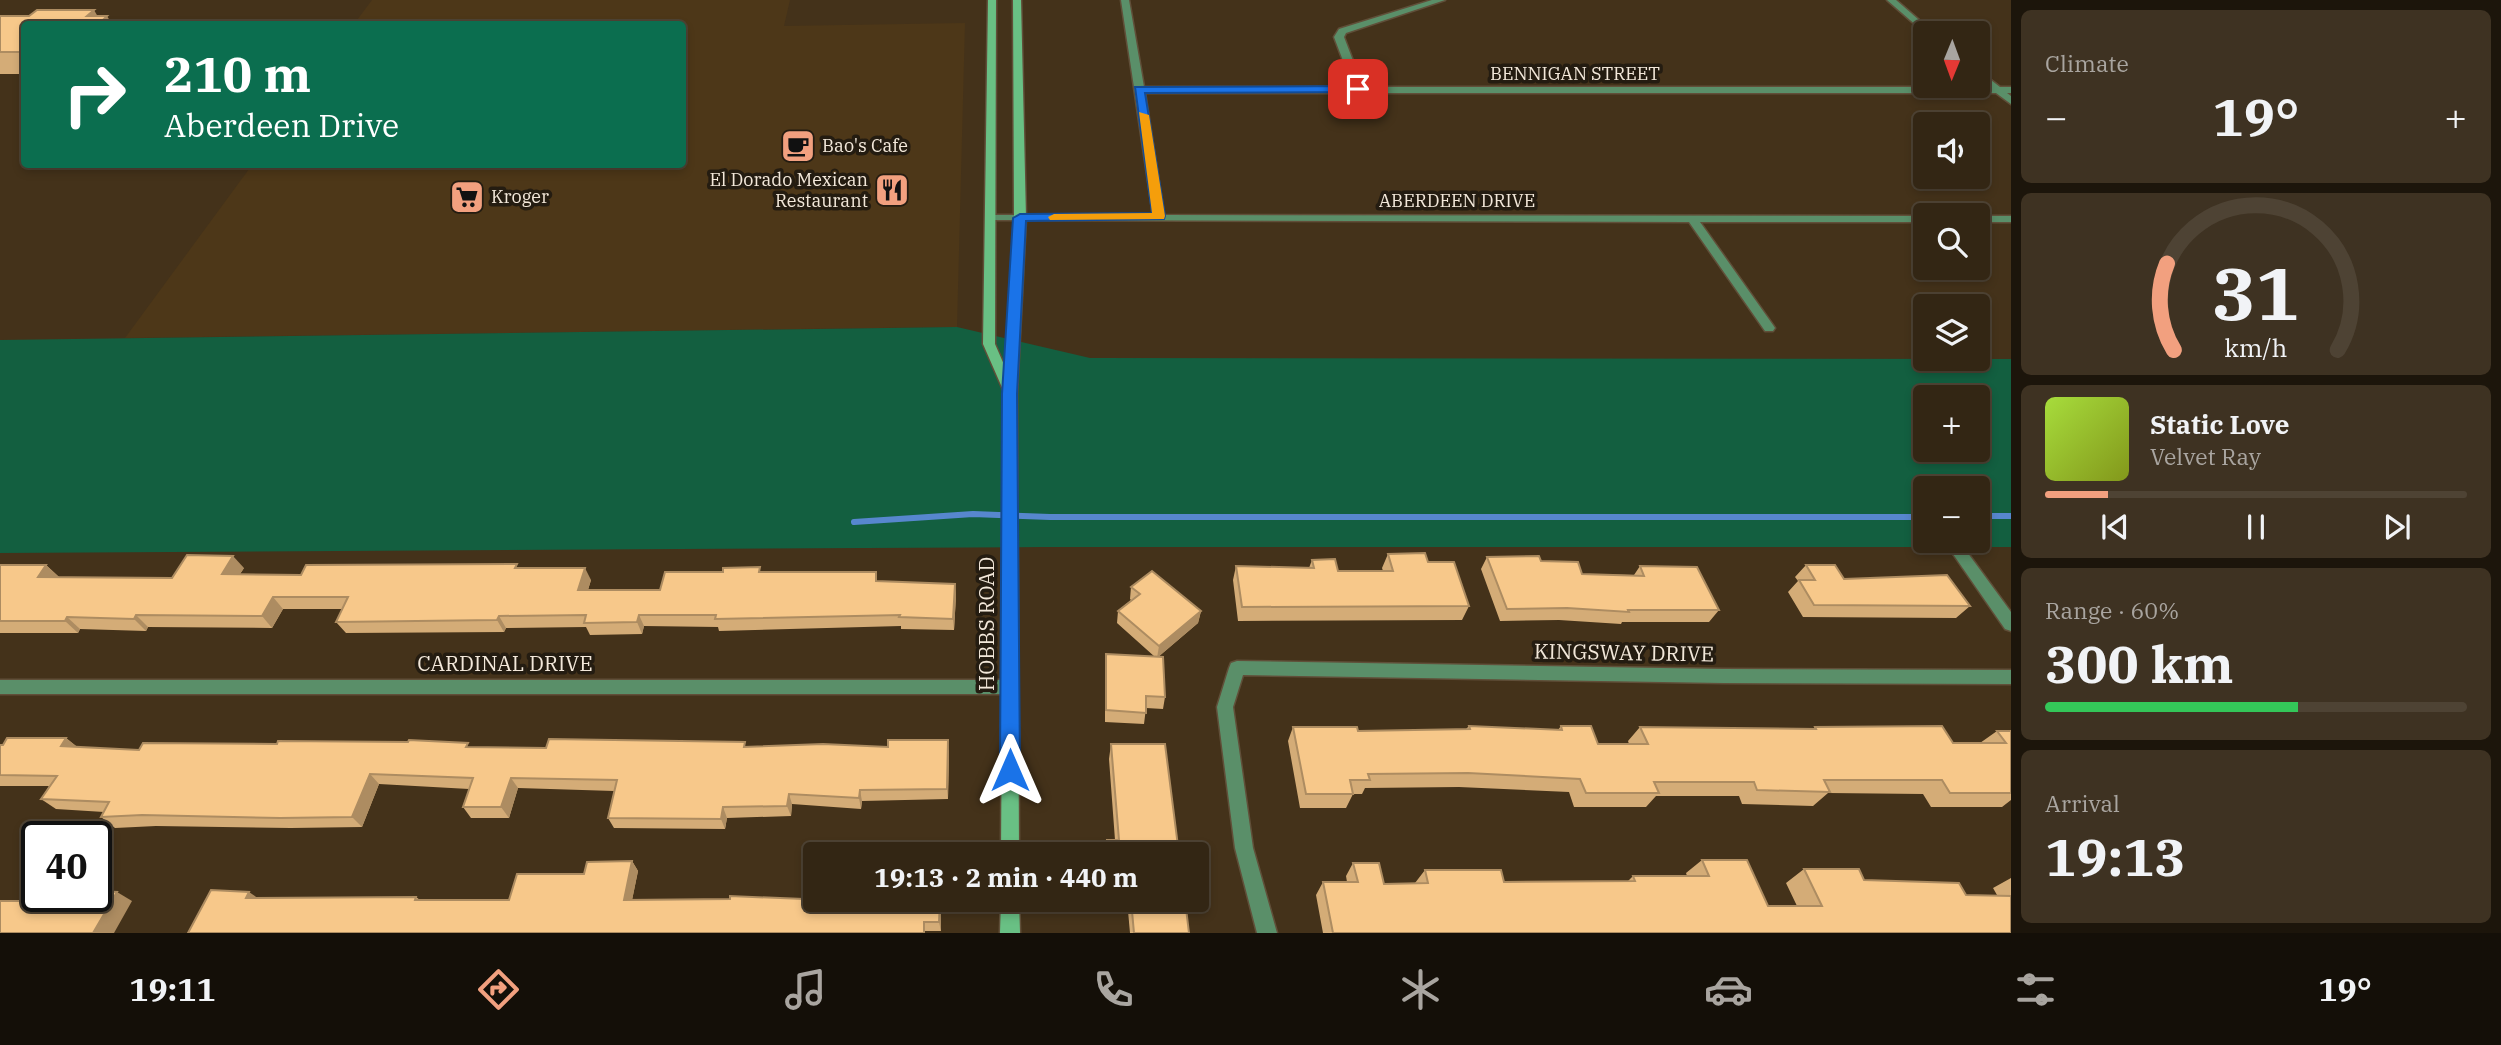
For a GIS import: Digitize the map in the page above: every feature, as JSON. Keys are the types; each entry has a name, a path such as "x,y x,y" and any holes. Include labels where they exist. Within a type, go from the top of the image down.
{"street":[{"name":"HOBBS ROAD","path":"992,0 989,344 1010,394"},
{"name":"HOBBS ROAD","path":"1010,842 1010,394 1020,218 1017,0"},
{"path":"1125,0 1159,216"},
{"path":"1359,89 1340,45 1339,37 1342,31 1441,0"},
{"path":"1891,0 1916,21"},
{"path":"1990,83 2011,102"},
{"name":"BENNIGAN STREET","path":"1139,90 2011,90"},
{"name":"ABERDEEN DRIVE","path":"990,218 1159,216 1913,219"},
{"path":"1692,219 1769,328"},
{"path":"1990,219 2011,219"},
{"path":"1960,553 2011,624"},
{"name":"KINGSWAY DRIVE","path":"1267,933 1244,848 1225,707 1237,667 1723,676 2011,677"},
{"name":"CARDINAL DRIVE","path":"0,687 1010,687"},
{"path":"1010,912 1010,933"}],"shaded area":[{"path":"372,0 790,0 784,26 965,23 957,327 125,338 250,168 686,168 686,21 356,21"}],"green space":[{"path":"957,327 1090,358 1913,359 1913,371 1990,371 1990,359 2011,359 2011,547 1990,547 1990,476 1913,476 1913,547 1043,547 0,553 0,340"}],"building":[{"path":"37,10 94,10 87,16 107,16 102,21 21,21 21,52 0,52 0,16 29,16"},
{"path":"1425,553 1428,562 1454,562 1469,606 1242,607 1236,566 1314,568 1312,560 1335,559 1338,571 1393,571 1388,554"},
{"path":"187,555 233,556 222,574 301,575 306,565 517,564 515,568 585,568 578,590 660,590 665,572 723,572 723,568 760,567 759,572 876,572 876,581 955,584 953,619 899,617 900,615 715,619 716,615 639,615 637,622 584,623 586,615 499,616 497,620 336,622 348,597 273,597 262,616 136,615 134,619 67,617 65,621 0,621 0,565 46,565 38,577 172,578"},
{"path":"1539,556 1541,561 1578,562 1582,574 1644,576 1640,566 1697,567 1719,610 1628,610 1629,612 1567,608 1507,609 1487,557"},
{"path":"1806,565 1835,565 1844,579 1947,575 1970,606 1814,605 1799,580 1815,580"},
{"path":"1152,571 1201,611 1159,646 1118,611 1140,594 1131,587"},
{"path":"1106,654 1163,657 1165,697 1146,696 1146,713 1106,710"},
{"path":"1469,726 1562,730 1561,726 1591,726 1598,744 1648,744 1640,727 1816,729 1815,727 1942,726 1953,743 2006,743 1997,731 2011,731 2011,793 1950,793 1942,780 1824,780 1830,792 1757,790 1754,782 1654,782 1659,793 1586,793 1580,779 1468,773 1368,774 1370,780 1350,780 1353,794 1306,794 1293,727 1357,727 1358,731 1470,729"},
{"path":"7,738 66,738 61,746 139,750 143,743 277,744 278,741 409,740 468,743 466,747 546,748 549,739 745,742 744,747 823,744 888,747 888,740 948,740 947,789 860,790 859,798 789,794 787,806 723,807 721,819 608,818 617,780 511,778 501,807 463,807 473,778 370,774 352,817 101,817 109,802 41,799 57,776 0,775 0,745 3,745"},
{"path":"1111,744 1165,744 1177,842 1107,842 1119,840"},
{"path":"1702,860 1747,860 1768,906 1822,906 1804,869 1859,869 1864,880 1959,883 1966,895 2011,896 2011,933 1333,933 1323,882 1358,882 1353,863 1379,863 1384,884 1428,883 1425,870 1501,870 1504,882 1635,881 1633,876 1709,876"},
{"path":"632,861 624,900 730,899 730,896 803,899 803,912 939,912 939,922 924,922 924,933 188,933 211,890 249,892 246,898 416,897 415,900 509,900 517,874 584,874 587,862"},
{"path":"0,901 21,901 21,912 105,912 93,933 0,933"},
{"path":"1132,912 1186,912 1189,933 1134,933"}],"waterway":[{"path":"854,522 973,514 1050,517 1913,517"},
{"path":"1990,516 2011,516"}],"slow traffic":[{"path":"1054,217 1159,216 1143,115"}],"place":[{"name":"Bao's Cafe","path":"798,146"},
{"name":"El Dorado Mexican Restaurant","path":"892,190"},
{"name":"Kroger","path":"467,197"}],"route":[{"path":"1010,770 1010,394 1020,218 1159,216 1139,90 1358,89"}]}
